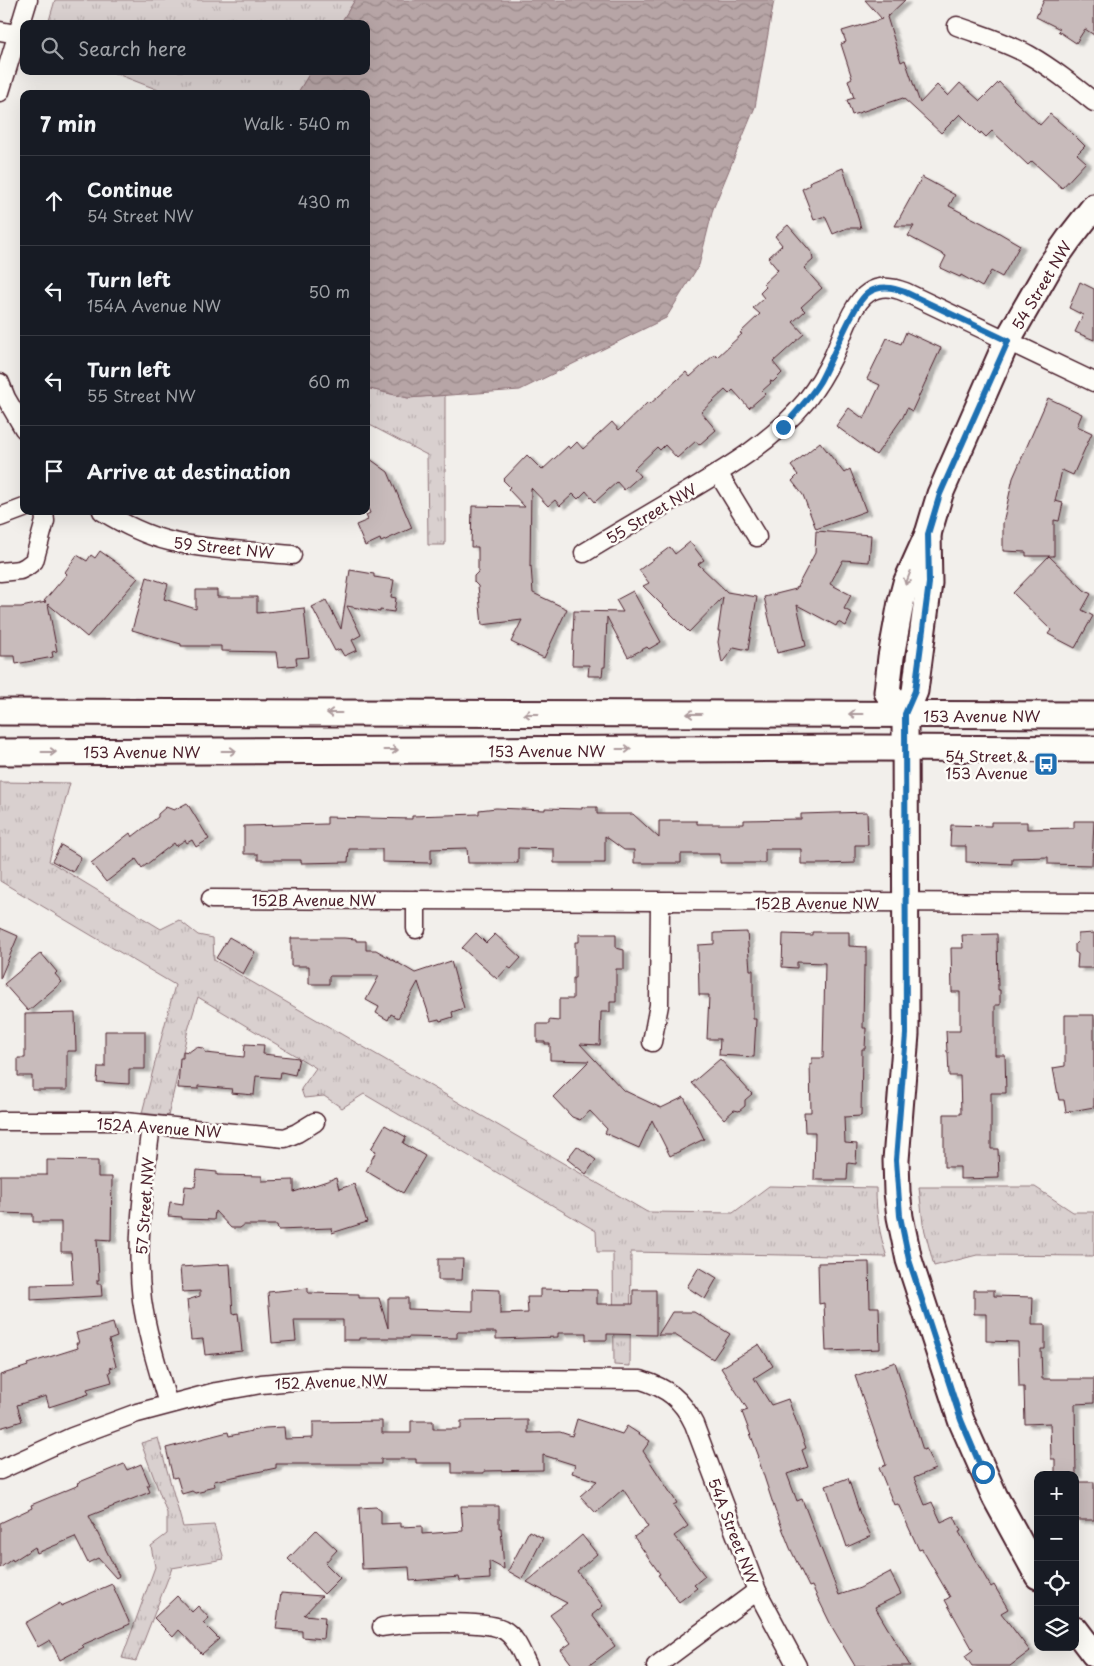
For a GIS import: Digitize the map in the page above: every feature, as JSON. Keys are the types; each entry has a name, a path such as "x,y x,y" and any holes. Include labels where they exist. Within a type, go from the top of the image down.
{"main road":[{"name":"54 Street NW","path":"905,714 887,692 899,608 906,583 928,534 940,494 1008,341 1050,266 1094,207"},
{"name":"153 Avenue NW","path":"0,712 1094,715"},
{"path":"905,714 906,1034 896,1160 897,1192 903,1238 961,1420 999,1506 1034,1569"},
{"name":"153 Avenue NW","path":"0,752 1094,749"},
{"path":"1079,1634 1094,1654"},
{"path":"1088,1666 1094,1662"}],"street":[{"path":"0,92 8,32 28,0"},
{"path":"957,26 1027,54 1054,70 1094,102"},
{"name":"55 Street NW","path":"584,553 718,473 770,438 794,415 822,378 855,309 868,293 878,288 889,288 905,292 1008,341"},
{"path":"1008,341 1094,382"},
{"path":"0,382 6,398 20,421"},
{"path":"718,473 757,537"},
{"path":"0,517 20,510"},
{"path":"0,572 20,570 34,561 45,521 44,515"},
{"name":"59 Street NW","path":"109,515 140,532 168,541 192,546 292,555"},
{"name":"152B Avenue NW","path":"211,899 1094,903"},
{"path":"416,900 416,929"},
{"path":"652,1042 659,1005 660,902"},
{"name":"152A Avenue NW","path":"0,1121 115,1121 285,1138 314,1122"},
{"name":"57 Street NW","path":"151,1124 139,1230 140,1276 147,1325 168,1404"},
{"name":"152 Avenue NW","path":"0,1470 103,1424 168,1404 216,1392 261,1384 326,1378 641,1380 656,1385 674,1395"},
{"name":"54A Street NW","path":"674,1395 687,1409 694,1424 757,1591 797,1666"},
{"path":"656,1666 757,1591"},
{"path":"382,1627 411,1624 494,1626 502,1629 512,1637 528,1666"}],"green space":[{"path":"55,0 355,0 342,20 49,20"},
{"path":"119,75 309,75 299,90 159,90"},
{"path":"370,389 408,398 445,395 445,545 428,545 427,455 370,425"},
{"path":"0,782 70,783 49,861 161,929 179,920 198,935 213,938 214,960 647,1212 733,1213 769,1186 876,1188 879,1223 887,1257 631,1252 630,1366 614,1365 613,1252 597,1252 596,1231 364,1094 342,1108 324,1096 304,1098 301,1089 316,1068 198,997 188,1030 168,1116 142,1113 175,985 0,881"},
{"path":"919,1187 1035,1187 1073,1212 1094,1212 1094,1256 977,1255 934,1266 923,1224"},
{"path":"158,1438 183,1527 214,1525 224,1559 172,1568 136,1661 122,1658 155,1567 151,1546 167,1534 167,1513 141,1443"}],"water":[{"path":"355,0 774,0 755,107 713,209 699,265 666,318 520,390 408,398 370,389 370,90 299,90 309,75 370,75 370,20 342,20"}],"building":[{"path":"865,0 905,0 887,17 901,62 905,60 920,103 937,85 948,96 960,83 980,101 999,82 1013,99 1040,125 1050,114 1071,132 1085,146 1077,154 1086,162 1062,188 1032,161 1028,165 992,131 986,137 981,132 980,134 960,114 941,133 903,98 852,115 847,100 854,98 848,80 852,78 841,44 846,42 842,31 882,19"},
{"path":"1044,0 1094,0 1094,35 1085,29 1076,43 1058,31 1060,29 1036,17"},
{"path":"843,168 861,228 847,228 833,234 825,216 814,220 802,189 810,185 809,182"},
{"path":"922,177 955,195 949,206 1020,245 1002,277 991,271 982,287 961,275 960,277 940,268 946,256 908,236 914,226 895,226"},
{"path":"788,225 812,253 813,260 804,268 822,288 801,307 805,311 793,322 804,334 773,362 782,373 773,382 770,381 771,383 762,391 765,394 749,408 733,390 729,394 725,390 701,412 716,430 699,445 696,441 677,458 665,445 660,450 657,447 634,469 640,476 624,490 617,482 595,502 586,491 578,499 573,494 560,506 555,500 548,506 531,488 530,567 533,593 567,609 544,658 511,642 522,620 482,625 478,586 474,582 474,576 478,572 478,547 471,547 472,506 525,507 508,489 510,487 503,480 527,455 542,470 568,446 570,449 577,442 583,449 612,422 619,430 648,402 650,404 686,372 690,377 715,354 717,357 760,314 753,308 764,298 760,293 766,287 763,284 778,270 768,258 782,245 775,236"},
{"path":"1080,282 1094,289 1094,340 1075,332 1083,315 1069,308"},
{"path":"906,332 941,348 912,411 907,408 903,417 876,455 836,426 849,408 864,419 880,385 867,379 887,338 901,344"},
{"path":"1048,398 1082,414 1077,426 1092,433 1073,475 1062,470 1055,501 1063,503 1059,521 1054,520 1054,556 1026,556 1026,552 1003,551 1003,523 1013,478"},
{"path":"820,442 844,473 850,469 866,511 816,529 803,495 792,481 798,475 791,466"},
{"path":"370,459 388,472 412,528 381,542 380,539 365,546 356,525 368,520 366,515 370,515"},
{"path":"816,531 871,535 869,562 843,560 830,584 851,595 844,609 852,613 846,626 838,622 836,626 797,605 806,646 777,653 764,597 796,589 815,553"},
{"path":"690,542 704,560 698,564 727,592 757,597 748,650 734,647 722,663 718,642 720,631 718,631 723,597 689,632 643,586 649,583 639,570 670,547 675,554"},
{"path":"100,551 138,578 87,637 48,604 57,651 52,652 53,657 16,664 15,656 0,656 0,607 21,607 46,602 44,601 67,574 65,572 77,555 87,561 91,555 95,558"},
{"path":"1049,556 1084,590 1091,594 1082,610 1093,616 1075,648 1048,634 1051,630 1013,593"},
{"path":"350,570 374,574 374,577 394,580 391,597 396,598 394,612 380,610 380,612 347,606 361,635 352,640 357,650 344,656 340,649 335,651 312,607 326,600 341,629"},
{"path":"147,577 168,584 164,599 196,609 196,590 217,590 217,597 257,597 257,613 304,608 309,657 296,658 297,665 278,667 276,652 221,651 221,646 181,646 181,644 132,630"},
{"path":"633,591 661,642 628,657 607,617 605,667 603,667 602,676 588,676 589,665 572,665 574,611 623,612 616,600"},
{"path":"187,803 209,839 196,847 192,840 187,843 185,840 176,846 174,843 142,868 136,859 106,882 91,863 130,833 132,837 158,817 158,814 166,807 174,810"},
{"path":"582,807 597,807 597,814 633,814 659,838 659,821 697,821 697,824 744,824 744,820 801,819 801,814 867,812 868,845 855,845 855,863 824,864 801,864 801,849 765,849 765,863 720,863 720,854 681,854 681,863 634,863 634,850 624,850 605,836 605,863 554,863 554,849 518,848 518,863 468,863 467,848 431,849 431,863 382,862 382,849 349,849 348,862 301,863 301,860 258,860 258,854 244,854 244,826 327,824 327,817 412,819 412,816 479,814 479,810 496,808 545,810 545,808 582,809"},
{"path":"1074,821 1094,821 1092,865 1048,864 1048,857 1012,858 1012,864 966,862 966,846 950,846 951,825 991,826 991,822 1027,822 1027,829 1074,828"},
{"path":"61,845 81,857 73,872 52,861"},
{"path":"0,928 18,936 0,979"},
{"path":"747,932 750,970 753,970 753,1019 756,1019 754,1057 719,1055 720,1039 707,1039 709,995 699,995 698,945 714,944 714,933"},
{"path":"812,932 849,932 849,946 866,947 863,1028 866,1028 865,1049 862,1049 861,1116 844,1117 845,1143 857,1144 856,1164 848,1163 847,1180 814,1180 815,1132 805,1132 804,1112 811,1112 810,1064 812,1065 812,1058 823,1058 825,963 797,962 797,968 782,967 783,934 812,935"},
{"path":"476,933 486,943 495,934 521,958 511,969 508,967 497,979 462,948"},
{"path":"1094,933 1094,968 1077,968 1078,954 1075,952 1075,944 1078,941 1078,934"},
{"path":"579,934 616,934 616,948 624,950 624,969 616,969 616,1002 610,1002 610,1012 601,1012 600,1045 580,1044 623,1090 661,1108 684,1097 704,1139 670,1156 652,1120 639,1148 605,1133 607,1129 590,1111 580,1120 572,1117 553,1097 589,1061 550,1060 550,1044 537,1042 537,1024 549,1024 549,1020 559,1021 559,999 573,999 575,942 579,942"},
{"path":"997,934 1000,1005 995,1005 995,1055 1005,1055 1006,1093 991,1093 991,1149 998,1149 999,1178 960,1179 960,1167 944,1167 944,1114 961,1114 960,1076 949,1076 947,1052 946,1031 960,1031 960,992 952,992 951,948 963,948 962,935"},
{"path":"229,937 255,952 243,974 216,958"},
{"path":"291,938 344,938 366,941 366,950 376,950 415,973 451,961 464,1008 452,1012 453,1017 440,1021 439,1019 431,1021 418,982 398,1018 391,1014 388,1020 376,1013 379,1007 366,1000 379,976 329,976 329,984 309,984 309,966 291,966"},
{"path":"41,953 57,972 55,974 62,982 28,1011 4,984"},
{"path":"75,1013 76,1051 67,1051 67,1090 32,1090 32,1076 18,1076 18,1058 25,1058 25,1014"},
{"path":"1065,1015 1094,1015 1094,1107 1066,1112 1064,1100 1059,1100 1053,1068 1065,1066"},
{"path":"105,1031 145,1031 145,1069 129,1069 129,1084 97,1082 98,1067 105,1067"},
{"path":"245,1044 264,1045 263,1054 299,1058 295,1075 281,1072 280,1078 256,1076 254,1095 231,1093 232,1089 198,1086 198,1089 178,1088 180,1058 183,1058 183,1051 189,1052 196,1047 203,1048 206,1053 244,1057"},
{"path":"720,1059 752,1094 745,1100 745,1106 739,1111 734,1110 724,1119 692,1083"},
{"path":"385,1125 406,1137 403,1143 425,1156 403,1193 366,1171 376,1151 371,1149"},
{"path":"577,1146 596,1160 586,1174 567,1159"},
{"path":"47,1160 98,1161 98,1177 112,1177 111,1240 97,1239 99,1280 97,1280 97,1284 101,1284 102,1296 31,1300 31,1285 73,1284 71,1252 61,1252 61,1222 33,1222 33,1214 0,1213 0,1175 47,1175"},
{"path":"197,1170 217,1172 217,1175 262,1176 262,1181 294,1180 294,1192 336,1178 339,1189 354,1184 367,1222 332,1233 331,1228 278,1230 277,1225 244,1225 240,1228 231,1228 215,1211 214,1220 182,1219 182,1217 168,1216 170,1202 183,1204 185,1186 195,1187"},
{"path":"438,1259 463,1259 462,1280 438,1280"},
{"path":"869,1262 870,1307 879,1307 880,1349 826,1351 824,1303 819,1304 818,1263"},
{"path":"230,1264 233,1314 238,1313 242,1351 205,1355 203,1339 191,1340 187,1300 200,1296 200,1291 182,1292 180,1267"},
{"path":"699,1267 717,1278 705,1299 687,1287"},
{"path":"308,1288 308,1293 359,1294 359,1298 379,1298 388,1328 388,1298 408,1298 408,1309 473,1311 473,1289 500,1290 500,1314 528,1313 527,1297 540,1297 540,1289 597,1290 597,1304 633,1304 633,1290 656,1290 656,1335 607,1334 607,1340 586,1340 586,1333 558,1333 558,1337 496,1339 496,1332 457,1332 457,1338 408,1337 343,1340 343,1320 294,1320 296,1341 272,1343 268,1292"},
{"path":"974,1290 994,1290 994,1296 1033,1297 1032,1324 1045,1324 1045,1349 1041,1349 1042,1379 1094,1379 1094,1403 1075,1404 1076,1471 1055,1471 1055,1459 1051,1459 1050,1423 1025,1424 1024,1387 1019,1387 1018,1342 986,1341 986,1314 974,1314"},
{"path":"672,1312 694,1312 730,1334 713,1359 675,1335 658,1335"},
{"path":"113,1323 117,1337 109,1340 116,1366 110,1368 111,1371 109,1372 112,1382 87,1389 89,1394 49,1407 46,1396 17,1405 22,1421 0,1428 0,1375 28,1366 27,1364 78,1348 76,1343 79,1343 76,1333"},
{"path":"759,1344 773,1366 754,1378 771,1405 788,1399 806,1448 802,1450 808,1467 787,1474 797,1501 802,1499 839,1595 860,1588 890,1572 901,1594 875,1607 910,1666 855,1666 832,1627 812,1586 809,1587 790,1548 742,1412 748,1410 721,1368"},
{"path":"895,1362 923,1450 926,1449 935,1469 914,1478 925,1505 932,1502 941,1522 954,1516 961,1531 959,1532 991,1587 994,1585 1008,1609 1001,1613 1030,1651 1010,1666 972,1666 965,1656 973,1650 945,1600 950,1597 922,1549 919,1550 898,1504 894,1505 879,1468 886,1465 855,1376"},
{"path":"577,1419 622,1434 627,1426 650,1441 643,1451 677,1503 673,1505 688,1526 674,1536 705,1576 694,1585 697,1588 679,1602 658,1575 660,1574 634,1537 648,1527 623,1489 596,1513 580,1496 597,1481 572,1473 575,1465 543,1455 543,1470 484,1471 484,1473 452,1473 452,1463 416,1463 416,1459 381,1459 381,1464 276,1464 276,1468 214,1481 215,1486 206,1488 204,1491 195,1493 192,1491 182,1494 177,1477 173,1478 166,1448 228,1432 229,1436 265,1428 284,1427 285,1439 313,1438 313,1422 382,1421 382,1433 411,1433 411,1421 433,1421 433,1429 461,1429 461,1421 528,1420 528,1433 560,1432 572,1436"},
{"path":"124,1464 127,1470 141,1464 150,1485 147,1485 150,1492 89,1516 119,1576 116,1578 98,1558 88,1563 75,1537 37,1553 35,1547 13,1561 12,1559 0,1568 0,1523 32,1508 31,1505 79,1485 77,1483"},
{"path":"848,1478 860,1514 871,1536 847,1547 826,1486"},
{"path":"1079,1482 1094,1482 1094,1520 1079,1520"},
{"path":"461,1506 499,1506 499,1528 501,1528 504,1569 489,1561 490,1579 460,1581 459,1577 410,1581 409,1567 362,1569 359,1508 376,1507 381,1511 381,1524 401,1523 401,1527 422,1526 422,1534 463,1531"},
{"path":"316,1530 337,1550 325,1563 340,1578 324,1594 288,1559"},
{"path":"529,1531 543,1538 522,1579 508,1571"},
{"path":"582,1535 597,1554 577,1571 603,1606 592,1615 615,1646 588,1666 573,1666 561,1650 571,1643 550,1615 567,1603 527,1582"},
{"path":"112,1584 130,1624 82,1645 84,1647 60,1660 50,1640 38,1647 25,1623 60,1603 61,1606"},
{"path":"281,1593 322,1596 304,1615 325,1617 323,1639 302,1637 302,1631 276,1629"},
{"path":"177,1596 192,1612 198,1606 209,1618 203,1623 219,1639 202,1654 179,1630 173,1637 154,1618"}],"place":[{"name":"54 Street & 153 Avenue","path":"1046,764"}],"route":[{"path":"783,427 818,386 855,309 868,293 878,288 898,289 1008,341 940,494 928,534 929,583 915,691 905,714 906,1034 896,1160 897,1192 903,1238 909,1260 961,1420 983,1472"}]}
